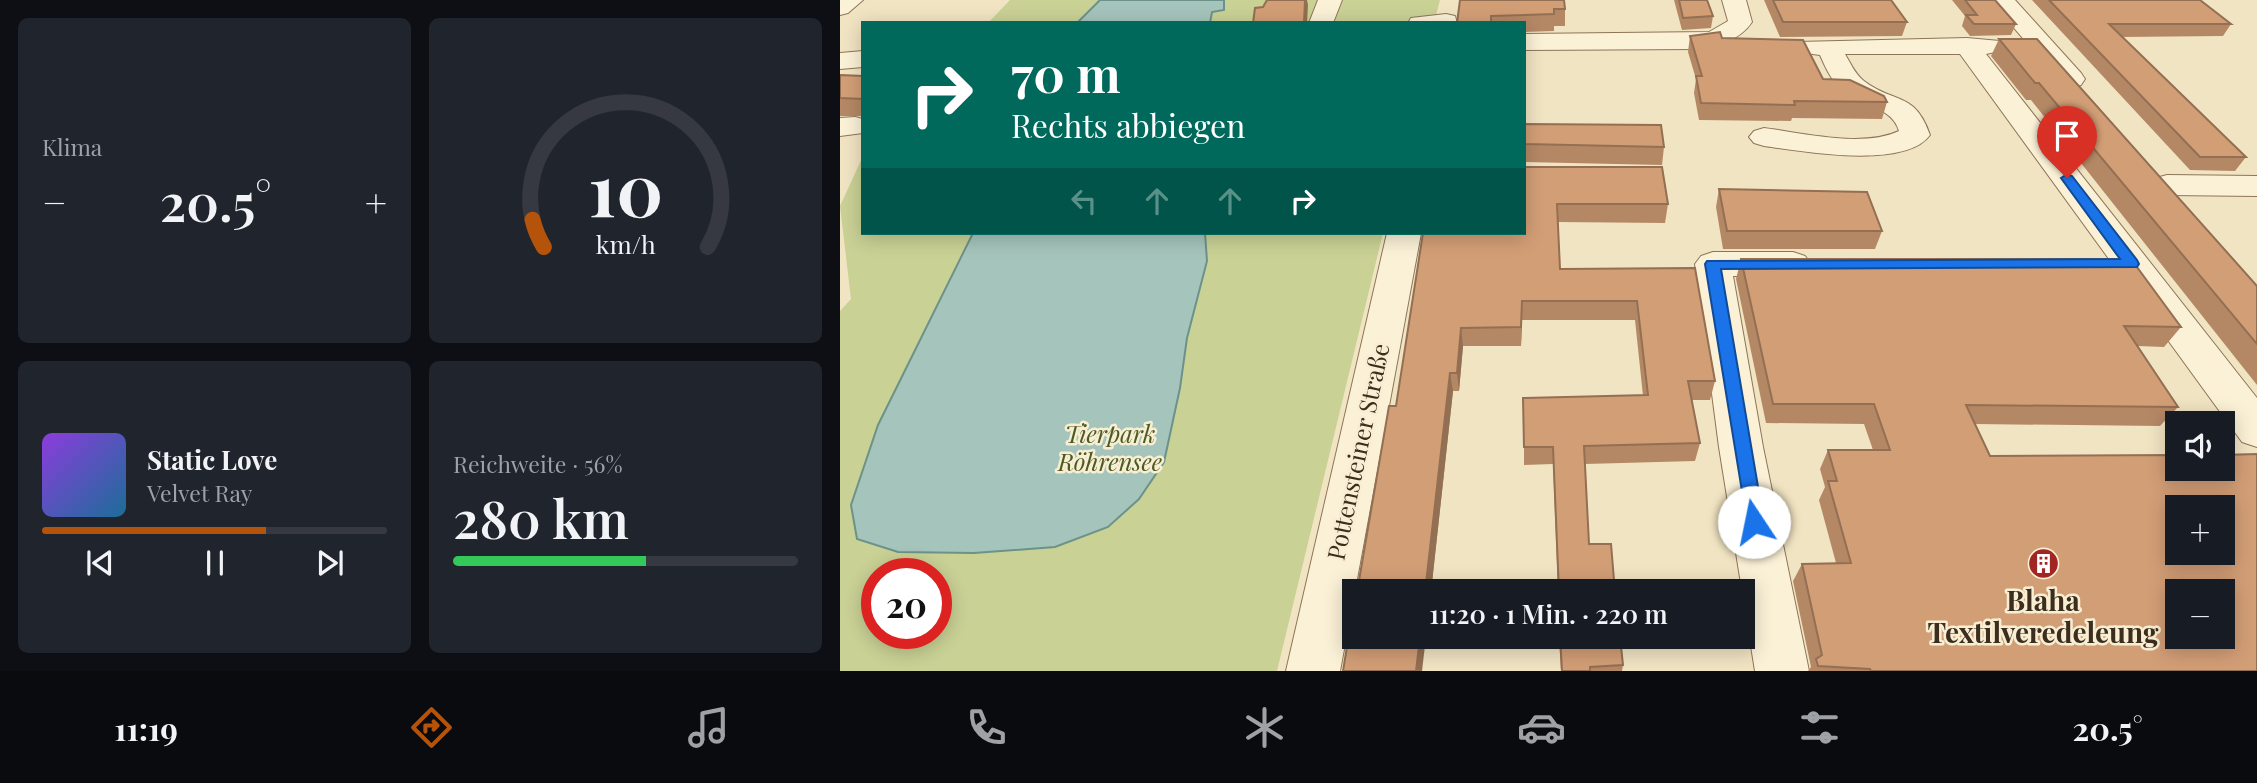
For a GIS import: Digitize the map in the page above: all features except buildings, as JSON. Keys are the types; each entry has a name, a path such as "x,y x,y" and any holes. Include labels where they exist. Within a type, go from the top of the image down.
{"street":[{"path":"840,8 851,0"},
{"path":"1322,21 1330,0"},
{"path":"1526,42 1698,41 1718,38 1731,33 1740,22 1734,0"},
{"path":"2002,0 2086,95"},
{"path":"1427,21 1447,15"},
{"path":"1782,47 2042,45"},
{"path":"1967,46 2257,430"},
{"path":"1763,137 1863,146 1905,142 1915,135 1907,115 1897,106 1857,89 1845,78 1829,47"},
{"path":"840,61 861,59"},
{"path":"2194,216 2158,175 2257,186"},
{"name":"Pottensteiner Straße","path":"1313,671 1404,235"},
{"path":"1782,671 1741,447 1713,264 1824,264"},
{"path":"2090,264 2132,264"}],"green space":[{"path":"1010,0 1440,0 1435,21 990,21"},
{"name":"Tierpark Röhrensee","path":"861,160 861,235 1383,235 1277,671 840,671 840,311 851,299 840,206"}],"water":[{"path":"1100,0 1224,0 1224,10 1212,12 1210,21 1079,21"},
{"path":"972,235 1205,235 1207,261 1187,338 1180,388 1164,462 1139,499 1108,527 1055,547 974,553 898,552 857,539 851,505 878,425"}],"place":[{"name":"Blaha Textilveredeleung","path":"2043,564"}],"route":[{"path":"1754,522 1713,264 2132,264 2067,178"}]}
